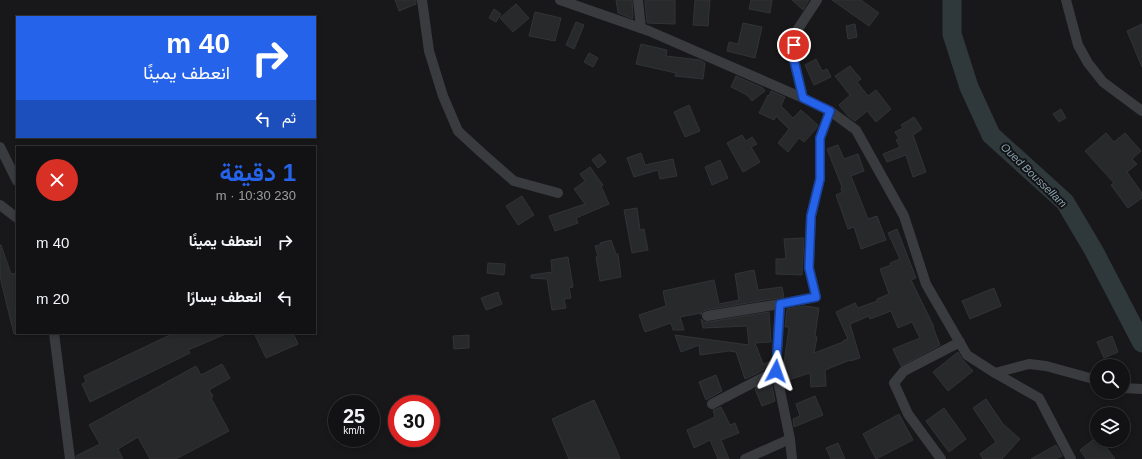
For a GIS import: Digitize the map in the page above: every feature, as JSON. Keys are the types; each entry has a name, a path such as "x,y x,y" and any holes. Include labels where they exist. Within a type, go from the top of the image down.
{"street":[{"path":"422,0 429,52 443,96 458,131 514,181 558,193"},
{"path":"560,0 641,28 803,98 830,111 856,130 904,216 926,284 968,355 995,373 1038,398 1071,459"},
{"path":"638,0 641,28"},
{"path":"803,98 793,56 794,35 817,0"},
{"path":"1066,0 1078,45 1088,63 1103,82 1142,111"},
{"path":"707,316 816,297 809,268 811,216 820,179 820,138 830,111"},
{"path":"0,147 16,179"},
{"path":"0,205 16,217"},
{"path":"780,304 776,371 790,439 792,459"},
{"path":"54,334 70,459"},
{"path":"941,459 908,414 894,383 904,371 960,342"},
{"path":"995,373 1029,364 1046,366 1090,378"},
{"path":"712,404 776,371"},
{"path":"1130,388 1142,388"},
{"path":"745,459 790,439"}],"building":[{"path":"395,0 416,0 416,4 399,11"},
{"path":"616,0 632,0 633,19 618,13"},
{"path":"645,0 675,0 675,24 647,23"},
{"path":"695,0 710,0 708,26 693,25"},
{"path":"751,0 772,0 770,13 749,9"},
{"path":"792,0 809,0 803,10"},
{"path":"832,0 861,0 879,13 869,26"},
{"path":"516,4 529,18 513,32 500,18"},
{"path":"494,9 501,14 496,22 489,18"},
{"path":"535,12 561,18 555,41 529,36"},
{"path":"576,22 584,25 574,49 566,45"},
{"path":"743,23 762,27 755,58 727,51 729,42 738,44"},
{"path":"855,24 857,37 848,39 846,26"},
{"path":"1142,24 1142,67 1127,31"},
{"path":"641,44 667,50 666,56 700,60 705,63 703,79 675,76 676,73 636,64"},
{"path":"589,53 598,58 593,67 584,62"},
{"path":"816,59 822,71 827,69 831,77 814,85 805,65"},
{"path":"850,66 861,79 857,82 868,96 876,90 891,109 876,122 867,111 855,121 849,117 839,105 850,95 835,76"},
{"path":"736,76 763,88 765,91 752,101 747,95 731,87"},
{"path":"771,91 785,97 781,106 793,118 801,110 818,125 804,142 799,138 788,152 778,143 789,129 776,116 774,120 759,113"},
{"path":"689,105 700,131 685,137 674,112"},
{"path":"1061,109 1066,118 1059,122 1053,114"},
{"path":"914,117 922,129 913,135 926,172 913,177 906,155 887,162 883,154 900,147 896,140 899,139 895,132 903,128 901,125"},
{"path":"1106,133 1114,142 1125,133 1141,151 1132,159 1137,164 1127,172 1142,193 1142,198 1128,208 1111,185 1114,183 1085,151"},
{"path":"742,135 746,141 752,137 757,144 751,147 760,162 743,172 727,143"},
{"path":"838,145 844,159 858,154 864,171 851,176 868,219 877,216 886,240 861,249 854,227 848,229 836,195 842,192 842,187 827,149"},
{"path":"641,153 645,165 673,159 677,176 660,179 658,170 634,177 627,158"},
{"path":"600,154 606,162 598,168 592,160"},
{"path":"720,160 728,178 712,185 705,167"},
{"path":"590,167 603,185 601,186 609,204 576,218 578,223 555,231 549,216 585,204 574,189 585,181 580,174"},
{"path":"522,196 534,215 518,225 506,206"},
{"path":"637,208 640,230 644,229 648,250 632,253 624,210"},
{"path":"897,229 916,278 911,280 934,327 940,345 901,366 893,349 920,338 912,322 898,328 891,311 870,319 869,316 850,324 860,358 850,360 825,370 826,386 811,387 810,373 785,381 783,371 789,327 785,327 787,309 805,306 819,308 815,336 817,337 814,353 848,339 836,312 855,303 858,308 877,301 877,299 889,294 880,269 891,265 890,263 900,259 888,233"},
{"path":"804,238 802,275 776,274 776,259 786,259 784,239"},
{"path":"611,240 616,254 618,254 621,277 600,281 596,257 598,256 595,246"},
{"path":"1,245 11,274 16,273 16,333 14,334 0,277"},
{"path":"568,257 573,287 569,288 571,298 564,299 566,308 552,310 547,279 531,278 531,275 552,272 551,260"},
{"path":"488,263 505,264 504,275 487,273"},
{"path":"754,270 758,290 782,287 784,297 706,310 703,311 701,315 701,313 680,317 684,330 673,330 671,323 645,332 639,315 666,306 663,291 714,280 719,304 739,300 735,274"},
{"path":"994,288 1001,306 970,319 962,301"},
{"path":"498,292 502,304 486,310 481,298"},
{"path":"769,312 771,342 755,343 763,364 770,362 770,367 745,379 736,352 729,351 700,355 699,345 681,352 675,335 749,345 747,326 703,328 701,319 704,322 708,322"},
{"path":"172,334 226,334 188,350 190,353 90,402 82,384 86,382 84,376"},
{"path":"254,334 293,334 298,344 266,358"},
{"path":"469,335 469,348 454,349 453,336"},
{"path":"1112,336 1118,352 1104,358 1097,342"},
{"path":"958,352 973,371 948,391 933,372"},
{"path":"222,364 230,378 209,390 213,396 211,398 229,431 176,459 150,459 138,437 118,449 123,459 76,459 76,456 100,444 89,425 196,366 201,375"},
{"path":"716,375 722,391 706,400 699,382"},
{"path":"771,381 775,401 762,406 755,389"},
{"path":"815,396 823,415 794,427 793,419 800,416 796,404"},
{"path":"986,399 1003,424 1020,439 1002,459 983,459 980,454 996,442 973,408"},
{"path":"594,400 620,459 569,459 552,419"},
{"path":"721,407 730,425 735,423 739,433 721,440 729,459 718,459 710,440 694,448 687,430 715,417 713,410"},
{"path":"944,408 966,439 949,452 926,421"},
{"path":"899,414 913,440 876,459 863,434"},
{"path":"1090,442 1090,447 1106,447 1115,459 1086,459 1080,450"},
{"path":"838,443 845,459 831,459 826,448"},
{"path":"1056,445 1062,456 1056,459 1031,459"}],"waterway":[{"name":"Oued Boussellam","path":"952,0 952,34 969,87 991,135 1065,202 1094,251 1142,343"}],"route":[{"path":"776,371 780,304 816,297 809,268 811,216 820,179 820,138 830,111 803,98 793,56 794,45"}]}
